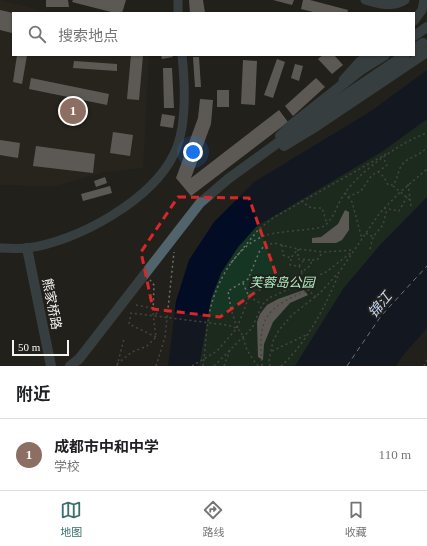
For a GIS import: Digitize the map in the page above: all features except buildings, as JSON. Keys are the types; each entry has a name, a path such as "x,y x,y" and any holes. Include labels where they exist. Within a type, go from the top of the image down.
{"street":[{"path":"365,0 379,4 393,4 405,0"},
{"path":"415,20 422,10 424,0"},
{"path":"415,48 423,38"},
{"path":"415,45 423,38"},
{"path":"0,248 27,248 66,238 99,224 141,194 164,172 175,154 182,130 184,106 182,56"},
{"path":"330,94 359,62 368,56"},
{"path":"270,149 290,126 361,70 383,56"},
{"path":"270,149 283,146 312,129 401,56"},
{"path":"70,366 79,359 200,203 228,179 404,56"},
{"name":"熊家桥路","path":"27,248 51,366"}],"path":[{"path":"227,268 249,244 268,235 323,227 331,220 344,193 354,182 390,152 413,137 427,133"},
{"path":"393,185 396,181 398,170 406,161 420,154 427,147"},
{"path":"203,366 211,306 227,268 240,249 259,229 273,218 390,152"},
{"path":"348,197 361,190 372,175 387,165 383,157"},
{"path":"270,366 273,341 279,330 292,315 316,297 340,271 384,208 408,184 427,169"},
{"path":"378,172 384,176 388,185 393,185 410,200"},
{"path":"408,184 411,206"},
{"path":"344,193 352,202 362,239"},
{"path":"384,208 399,212 406,197"},
{"path":"301,201 311,208 322,208 326,224"},
{"path":"370,249 373,237 383,225 387,209"},
{"path":"366,233 373,237"},
{"path":"258,366 245,344 243,335 237,328 231,309 228,291 243,283 252,272 260,250 266,245 274,243 298,249 323,252 354,250"},
{"path":"156,366 165,337 174,250 168,244"},
{"path":"282,244 283,255 291,258"},
{"path":"298,249 298,259 304,260 317,260 323,252"},
{"path":"298,249 291,258 290,265 299,266"},
{"path":"214,366 243,335 252,328 262,304 269,298 326,272 354,250"},
{"path":"299,266 304,260"},
{"path":"302,272 311,265 312,260"},
{"path":"299,266 302,272 300,283"},
{"path":"282,366 294,355 332,290 340,271"},
{"path":"146,273 154,285 153,313 156,337"},
{"path":"262,366 262,326 270,310 285,299 309,290 315,277"},
{"path":"243,283 249,297 262,304"},
{"path":"300,283 316,297"},
{"path":"192,366 218,351 237,328 249,297"},
{"path":"136,305 157,308 156,316"},
{"path":"156,337 129,324 131,312 227,325 237,328"},
{"path":"271,351 306,335"},
{"path":"117,365 132,352 147,346 156,337"},
{"path":"117,365 124,339"},
{"path":"224,366 231,348"},
{"path":"424,366 427,360"}],"highlighted area":[{"path":"178,197 249,198 277,277 220,317 153,309 141,252"}],"shaded area":[{"path":"0,0 45,12 12,12 12,56 149,56 143,168 104,172 54,186 0,185"}],"green space":[{"name":"芙蓉岛公园","path":"427,119 427,197 380,245 343,289 295,366 199,366 211,299 221,273 238,247 257,226 383,151"}],"water":[{"path":"427,70 427,119 383,151 257,226 238,247 221,273 211,299 199,366 168,366 176,301 189,260 214,222 254,182 371,111"},
{"name":"锦江","path":"427,197 427,328 396,366 295,366 343,289 380,245"}],"ferry route":[{"path":"347,366 381,316 427,266"}],"place":[{"name":"成都市中和中学","path":"73,111"}]}
